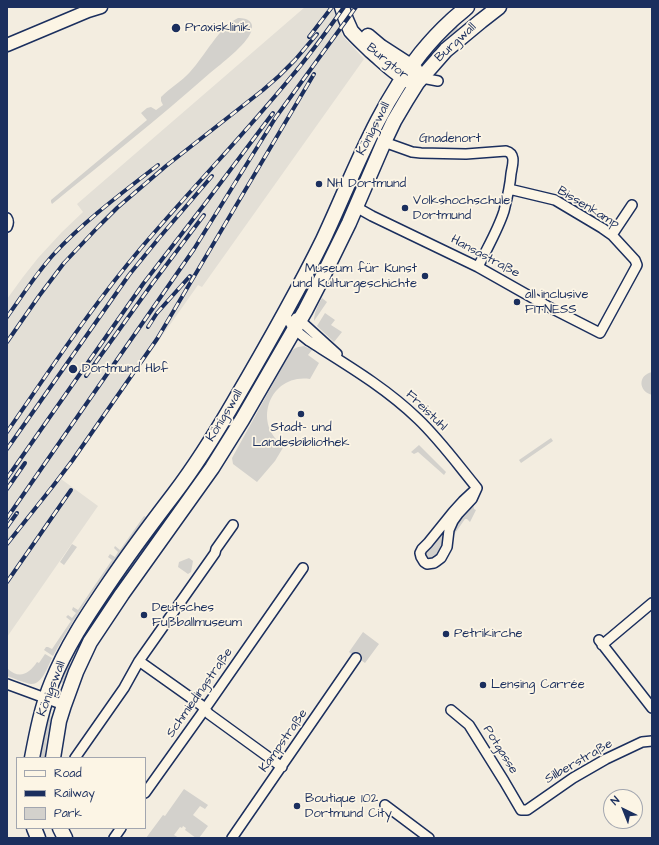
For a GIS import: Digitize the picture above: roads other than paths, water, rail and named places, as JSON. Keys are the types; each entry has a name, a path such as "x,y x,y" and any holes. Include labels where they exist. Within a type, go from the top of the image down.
{"main road":[{"path":"7,45 91,9 101,7"},
{"name":"Burgtor","path":"342,7 346,19 354,34 376,55 407,72 415,70 419,81"},
{"name":"Burgtor","path":"349,7 355,22 365,34 382,47 407,72"},
{"name":"Burgwall","path":"419,81 446,50 499,7"},
{"path":"465,9 461,20 462,28 465,30 471,29"},
{"name":"Burgwall","path":"407,72 434,38 465,9"},
{"name":"Königswall","path":"32,757 37,730 46,699 60,663 89,613 130,553 175,492 213,436 239,393 323,240 372,131 394,91 407,72"},
{"name":"Königswall","path":"53,757 59,721 64,705 76,672 90,642 122,594 203,481 242,420 297,324 326,269 356,207 384,142 398,115 419,81"},
{"path":"347,187 356,207"},
{"path":"60,829 65,838"}],"street":[{"path":"419,81 438,81"},
{"name":"Gnadenort","path":"384,142 412,152 436,154 510,152 513,158 509,189"},
{"path":"478,267 499,224 504,211 509,189"},
{"name":"Bissenkamp","path":"509,189 555,200 612,235 632,255 637,264 600,333"},
{"path":"612,235 632,205"},
{"name":"Hansastraße","path":"356,207 478,267 547,306 600,333"},
{"name":"Freistuhl","path":"284,313 297,324 306,325 334,350 346,364 389,394 418,419 447,450 477,488"},
{"path":"477,488 472,499 453,521 447,546 441,558 434,563 427,564 424,562 420,557 422,549 458,506 477,488"},
{"path":"76,757 124,688 139,661 211,559 216,549 233,525"},
{"name":"Schmiedingstraße","path":"146,792 303,568"},
{"path":"652,603 600,643 652,708"},
{"name":"Kampstraße","path":"232,838 356,658"},
{"path":"139,661 201,704 209,714 282,767"},
{"path":"7,684 64,705"},
{"name":"Potgasse","path":"451,710 469,725 521,810"},
{"name":"Silberstraße","path":"521,810 527,810 573,778 606,759 642,742 652,741"},
{"path":"385,804 429,838"},
{"path":"114,838 120,829"}],"railway":[{"path":"309,37 332,7"},
{"path":"7,432 105,292 160,226 273,99 312,52 344,7"},
{"path":"7,518 194,249 276,117 356,7"},
{"path":"7,342 64,263 117,208 166,166 263,90 295,60 317,34"},
{"path":"7,544 72,461 157,339 314,74"},
{"path":"7,478 143,284 273,113"},
{"path":"7,317 29,285 53,255 77,231 158,165"},
{"path":"7,449 129,275 212,176"},
{"path":"86,376 204,215"},
{"path":"148,327 157,313 190,276"},
{"path":"7,489 25,463"},
{"path":"7,582 71,490"},
{"path":"7,527 17,513"}],"place":[{"name":"Praxisklinik","path":"176,28"},
{"name":"NH Dortmund","path":"319,184"},
{"name":"Volkshochschule Dortmund","path":"405,208"},
{"name":"Museum für Kunst und Kulturgeschichte","path":"425,276"},
{"name":"all inclusive FITNESS","path":"517,302"},
{"name":"Dortmund Hbf","path":"73,369"},
{"name":"Stadt- und Landesbibliothek","path":"301,414"},
{"name":"Deutsches Fußballmuseum","path":"144,615"},
{"name":"Petrikirche","path":"446,634"},
{"name":"Lensing Carrée","path":"483,685"},
{"name":"Boutique 102 Dortmund City","path":"297,806"}]}
